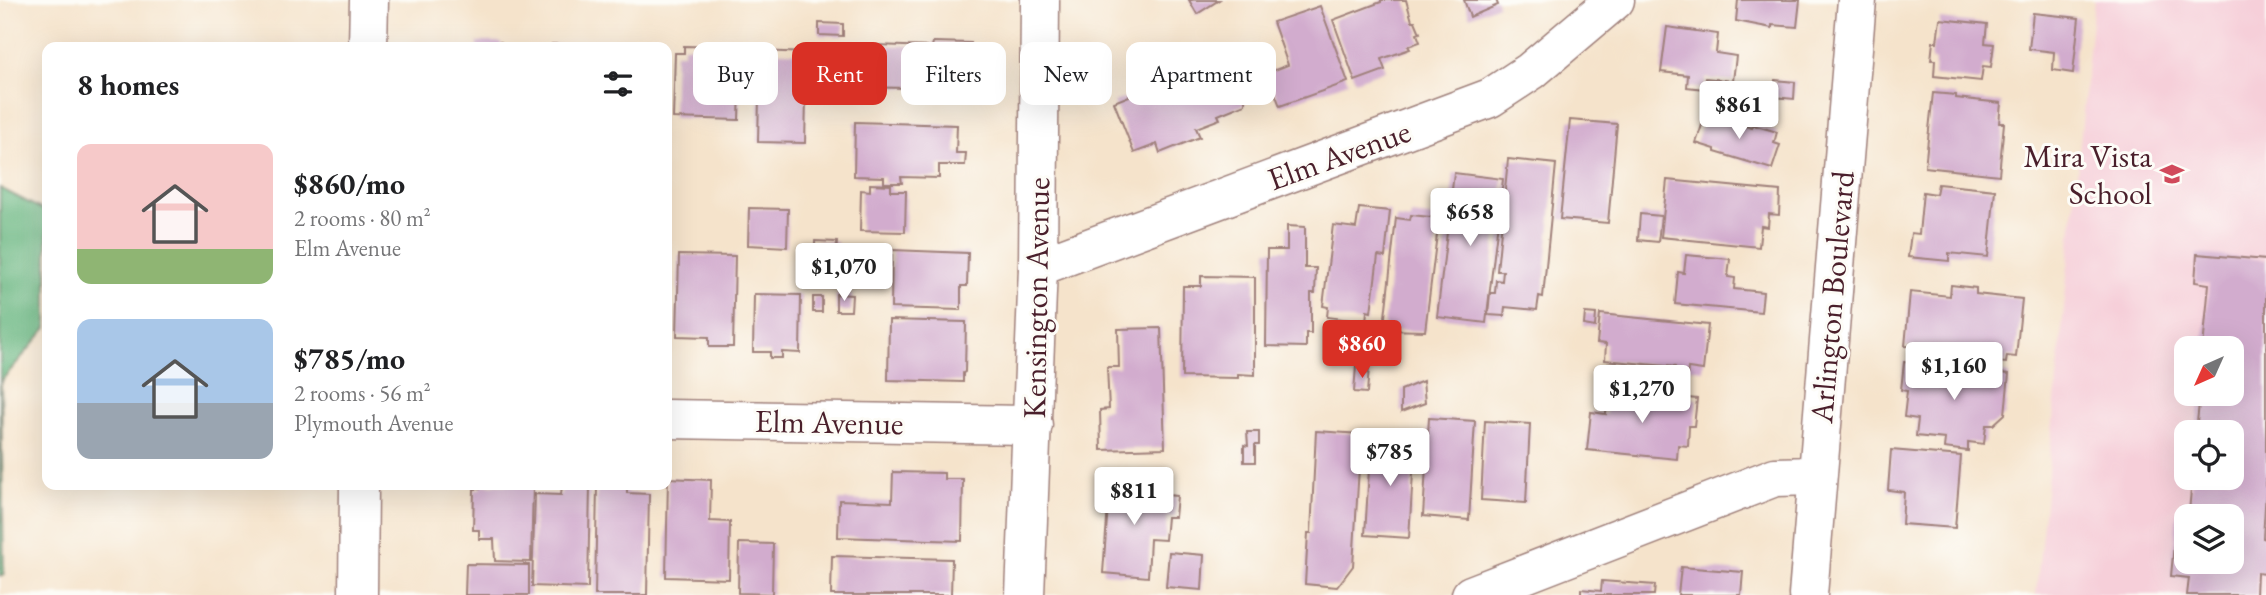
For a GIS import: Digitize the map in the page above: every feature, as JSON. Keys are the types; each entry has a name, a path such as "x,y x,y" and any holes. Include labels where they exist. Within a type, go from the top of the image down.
{"street":[{"path":"368,42 369,0"},
{"name":"Kensington Avenue","path":"1026,595 1038,267 1040,0"},
{"name":"Elm Avenue","path":"1038,267 1490,98 1531,71 1615,0"},
{"name":"Arlington Boulevard","path":"1808,595 1857,0"},
{"name":"Elm Avenue","path":"672,419 1034,425"},
{"path":"1471,595 1775,477 1817,476"},
{"path":"358,595 359,490"}],"shaded area":[{"name":"Mira Vista School","path":"2094,0 2266,0 2266,595 2036,595"}],"green space":[{"path":"0,188 42,209 42,334 1,381 4,576 0,576"}],"building":[{"path":"1189,0 1219,0 1197,14"},
{"path":"1381,0 1406,0 1412,21 1415,21 1420,33 1417,34 1420,42 1408,46 1410,49 1381,59 1385,70 1355,81 1333,20"},
{"path":"1464,0 1496,0 1498,5 1470,17"},
{"path":"1738,0 1800,0 1797,27 1772,25 1772,28 1736,21"},
{"path":"1320,6 1348,82 1280,106 1276,96 1276,70 1288,65 1273,22"},
{"path":"2033,13 2079,18 2073,73 2053,70 2054,52 2029,49"},
{"path":"1940,19 1987,24 1985,43 1994,44 1991,67 1983,66 1981,81 1934,76 1935,60 1931,60"},
{"path":"819,23 843,24 843,36 819,35"},
{"path":"1667,27 1718,34 1716,53 1736,56 1733,81 1706,78 1704,89 1687,87 1688,75 1661,72"},
{"path":"887,45 901,46 901,88 887,88"},
{"path":"684,46 693,46 693,105 739,105 739,120 673,118 675,53 684,53"},
{"path":"778,52 792,52 792,105 806,105 805,143 758,142 759,105 778,105"},
{"path":"1775,80 1795,82 1794,99 1774,97"},
{"path":"1933,93 2001,103 1999,123 2004,123 1999,175 1925,167"},
{"path":"1126,97 1126,105 1243,105 1218,115 1220,119 1196,128 1200,137 1160,153 1157,144 1134,153 1114,102"},
{"path":"1706,113 1752,128 1753,125 1777,132 1774,143 1780,145 1772,169 1715,152 1715,149 1696,143"},
{"path":"1570,120 1617,124 1608,223 1560,219"},
{"path":"855,122 957,125 956,153 966,153 965,165 939,165 939,178 901,177 902,183 884,183 884,177 854,176"},
{"path":"1508,159 1556,164 1543,297 1539,296 1537,310 1505,307 1504,316 1488,315 1490,293 1495,293 1496,280 1502,281 1503,271 1497,271"},
{"path":"1454,173 1503,179 1486,323 1437,317"},
{"path":"1667,180 1780,191 1779,215 1769,214 1768,227 1761,226 1759,247 1661,237"},
{"path":"870,184 891,185 891,191 906,191 905,232 860,231 861,190 870,191"},
{"path":"1938,184 1995,190 1988,257 1949,253 1949,261 1908,257 1911,233 1919,234 1923,192 1936,194"},
{"path":"749,208 788,209 787,247 748,245"},
{"path":"1359,208 1390,211 1385,257 1378,256 1371,312 1367,311 1366,322 1327,317 1328,307 1323,306 1333,225 1356,228"},
{"path":"1640,214 1661,216 1658,242 1638,240"},
{"path":"1411,215 1439,218 1425,331 1386,330 1387,327 1384,326 1396,218 1410,220"},
{"path":"1287,226 1305,227 1305,268 1316,268 1315,293 1311,293 1311,333 1306,333 1306,347 1266,346 1267,250 1287,250"},
{"path":"815,241 837,242 836,260 815,259"},
{"path":"892,250 968,253 967,286 961,286 961,310 891,308"},
{"path":"2197,254 2266,260 2266,491 2263,538 2266,539 2266,574 2257,573 2256,595 2187,595 2189,578 2171,576 2174,544 2174,574 2244,574 2244,504 2190,504 2191,490 2244,490 2244,420 2197,420 2199,406 2244,406 2244,336 2204,336 2209,284 2195,282"},
{"path":"679,255 735,256 733,347 709,347 709,337 677,336"},
{"path":"1686,255 1730,259 1728,277 1735,278 1734,289 1763,292 1761,312 1675,304 1678,272 1684,273"},
{"path":"1201,276 1255,277 1255,375 1238,374 1238,378 1182,377 1183,286 1201,286"},
{"path":"1951,285 1976,288 1976,294 2022,299 2016,357 2007,356 2006,363 1916,353 1917,347 1905,346 1910,292 1950,296"},
{"path":"754,294 801,295 800,353 782,352 782,358 770,358 770,352 753,352"},
{"path":"836,294 852,295 851,311 836,311"},
{"path":"813,297 822,297 822,312 813,312"},
{"path":"1585,313 1596,314 1595,327 1584,325"},
{"path":"1600,314 1708,325 1703,370 1688,368 1687,377 1674,376 1675,367 1605,360 1606,344 1597,343"},
{"path":"889,320 966,322 963,382 888,380"},
{"path":"1161,328 1165,448 1101,450 1100,410 1109,409 1107,367 1119,367 1118,329"},
{"path":"1904,362 2009,374 2005,414 1993,425 1986,425 1984,444 1968,442 1968,451 1944,448 1945,439 1916,436 1918,419 1904,417 1907,391 1901,390"},
{"path":"1356,366 1369,367 1367,393 1354,392"},
{"path":"1423,381 1425,403 1401,412 1401,390"},
{"path":"1608,390 1697,399 1694,426 1689,426 1688,446 1678,445 1677,459 1587,450 1591,412 1606,414"},
{"path":"1429,418 1475,421 1469,520 1423,516"},
{"path":"1485,421 1530,424 1526,503 1481,500"},
{"path":"1316,431 1361,434 1353,566 1337,587 1305,584 1308,533 1311,533"},
{"path":"1247,432 1259,432 1259,445 1255,445 1255,462 1244,462 1244,445 1248,446"},
{"path":"1371,437 1415,440 1409,538 1365,535"},
{"path":"1891,450 1961,456 1955,528 1902,524 1904,492 1888,490"},
{"path":"893,472 944,473 944,479 963,479 962,541 838,537 839,500 892,502"},
{"path":"672,478 711,480 710,521 730,522 729,579 666,577 668,490 672,490"},
{"path":"1110,479 1144,482 1143,493 1177,496 1175,517 1167,517 1165,540 1150,539 1148,577 1103,573"},
{"path":"474,490 533,490 531,562 495,561 494,539 479,539 479,530 473,530"},
{"path":"562,490 590,490 588,588 532,586 535,494 561,495"},
{"path":"597,490 627,490 627,493 649,494 647,595 595,595"},
{"path":"739,543 773,544 772,594 738,593"},
{"path":"1169,552 1204,555 1202,590 1166,587"},
{"path":"832,556 952,559 951,595 831,595"},
{"path":"466,564 529,565 529,595 465,595"},
{"path":"1681,567 1743,572 1741,595 1678,595"},
{"path":"1602,581 1655,585 1654,595 1581,595 1581,589 1601,591"}],"place":[{"name":"Mira Vista School","path":"2172,174"}]}
